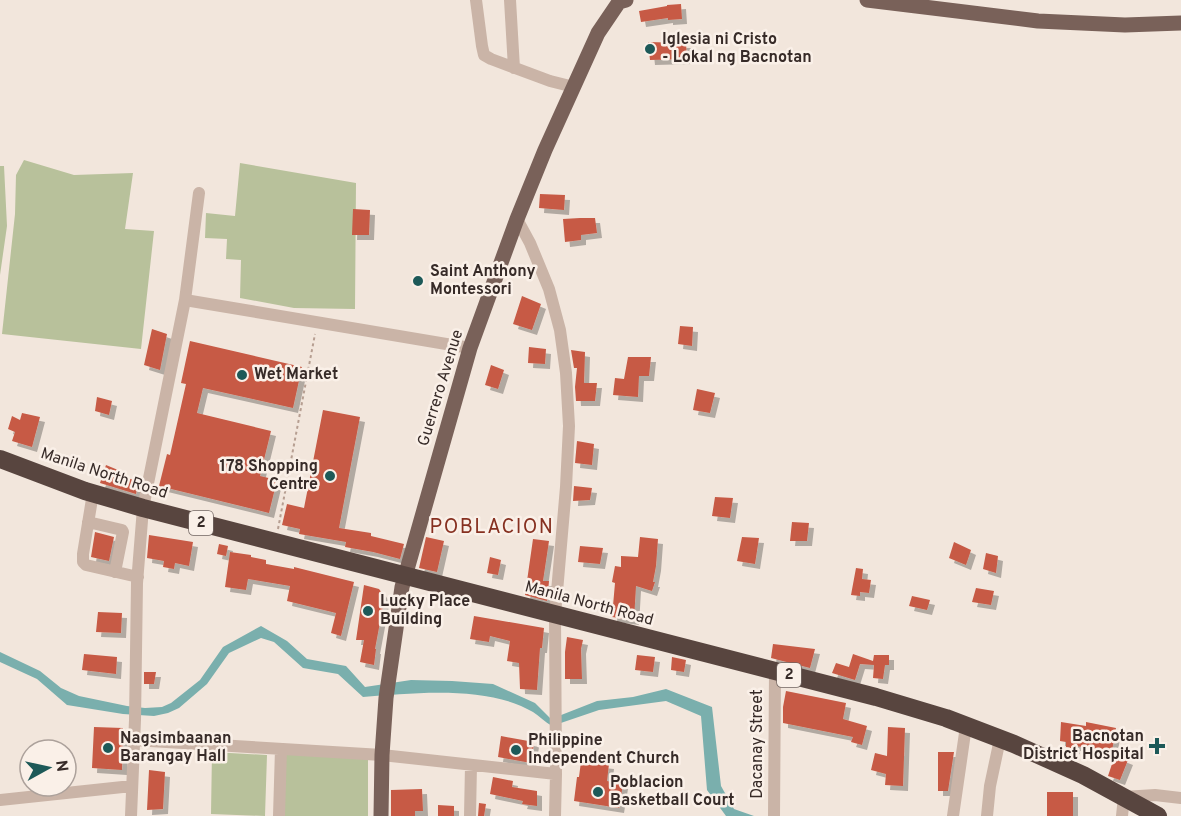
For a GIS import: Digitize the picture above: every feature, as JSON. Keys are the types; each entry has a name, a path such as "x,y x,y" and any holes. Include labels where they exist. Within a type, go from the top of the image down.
{"highway":[{"name":"Manila North Road","path":"0,459 93,493 143,508 946,717 1083,775 1158,816"}],"main road":[{"name":"Guerrero Avenue","path":"381,816 386,698 396,622 405,575 470,348 546,150 598,33 621,0"},
{"path":"867,0 1038,21 1125,26 1181,23"}],"street":[{"path":"476,0 484,55 550,81 574,87"},
{"path":"510,0 514,68"},
{"path":"131,816 138,577 143,508 185,300 199,193"},
{"path":"518,219 549,289 560,330 566,373 569,426 555,615 555,816"},
{"path":"185,300 470,348"},
{"path":"93,493 83,562 86,565 138,577"},
{"path":"88,522 122,530 116,572"},
{"name":"Dacanay Street","path":"774,816 775,672"},
{"path":"953,816 966,726"},
{"path":"987,816 990,786 1000,739"},
{"path":"134,740 382,755 556,774"},
{"path":"279,816 280,749"},
{"path":"470,816 471,765"},
{"path":"0,800 132,786"},
{"path":"1122,816 1124,796 1155,795 1181,798"}],"path":[{"path":"277,532 317,321"}],"green space":[{"path":"24,160 74,175 133,173 125,229 154,231 141,349 2,334 15,214 16,175"},
{"path":"240,163 356,183 355,309 294,308 240,298 241,260 226,259 227,239 205,238 206,213 235,216"},
{"path":"0,166 4,166 7,226 0,275"},
{"path":"212,752 267,755 265,816 211,814"},
{"path":"281,753 368,758 368,816 284,816"}],"water":[{"path":"261,626 287,641 307,659 346,666 365,687 411,680 493,684 535,703 551,719 597,701 633,697 666,689 712,707 721,786 734,809 754,816 726,816 707,790 701,716 666,701 599,710 552,726 533,712 515,703 473,694 427,693 363,697 338,674 303,668 274,642 261,638 229,653 207,684 179,708 154,716 123,714 67,705 37,679 0,662 0,652 40,671 61,688 79,696 127,706 162,707 171,703 200,680 223,647"}],"building":[{"path":"681,4 682,19 668,20 668,18 641,22 639,11"},
{"path":"648,42 686,43 687,59 650,60"},
{"path":"540,194 565,195 564,210 539,208"},
{"path":"353,209 370,210 369,235 352,235"},
{"path":"595,218 597,233 581,235 581,240 565,242 563,219"},
{"path":"522,296 541,304 532,330 513,324"},
{"path":"680,326 693,327 692,346 678,344"},
{"path":"152,329 167,334 160,370 144,365"},
{"path":"190,341 302,367 293,408 203,388 197,413 271,431 260,476 277,480 269,513 159,486 167,454 170,455 186,384 181,383"},
{"path":"529,347 546,349 545,364 528,363"},
{"path":"571,350 585,352 584,383 597,383 595,401 576,401 577,368 574,368"},
{"path":"628,357 651,357 649,376 639,376 638,397 613,395 615,378 624,379"},
{"path":"491,365 504,370 498,389 485,385"},
{"path":"697,389 715,393 710,413 693,410"},
{"path":"97,397 112,401 109,415 95,411"},
{"name":"178 Shopping Centre","path":"323,410 360,417 339,528 371,533 371,536 404,544 400,559 345,547 346,542 299,534 300,529 282,525 287,504 304,508"},
{"path":"22,413 40,417 32,447 12,441 15,432 8,429 12,416 20,420"},
{"path":"577,441 594,444 592,465 575,463"},
{"path":"106,465 118,470 116,475 138,481 136,494 100,483"},
{"path":"574,486 592,488 590,500 573,501"},
{"path":"715,497 733,498 730,518 712,516"},
{"path":"792,522 809,523 807,541 790,541"},
{"path":"95,532 114,537 109,561 91,557"},
{"path":"149,535 193,542 189,566 175,563 174,569 163,567 164,561 147,558"},
{"path":"426,537 444,541 437,572 419,568"},
{"path":"640,537 658,539 653,582 655,582 652,591 636,586 634,620 612,617 615,583 612,582 615,566 621,567 621,556 638,557"},
{"path":"742,537 759,538 755,564 737,561"},
{"path":"533,539 549,541 543,581 549,581 547,601 525,595"},
{"path":"954,542 971,550 966,565 949,558"},
{"path":"219,544 228,546 226,556 217,554"},
{"path":"580,546 603,548 600,564 578,562"},
{"path":"230,552 266,560 266,564 294,569 294,567 354,582 341,636 331,633 336,613 287,601 290,586 248,579 246,590 225,587"},
{"path":"986,553 998,556 996,573 983,569"},
{"path":"490,557 501,560 498,575 487,573"},
{"path":"856,568 863,569 862,579 871,580 869,593 860,592 860,596 851,595"},
{"path":"364,585 379,589 384,601 374,665 360,662 364,640 356,640"},
{"path":"976,588 994,591 991,605 972,602"},
{"path":"912,596 930,600 927,610 909,606"},
{"path":"98,612 122,613 121,633 96,632"},
{"path":"474,616 544,628 537,690 520,689 519,663 507,661 510,641 490,636 489,642 470,639"},
{"path":"567,637 583,640 582,679 565,679"},
{"path":"773,644 815,649 810,668 771,658"},
{"path":"84,654 117,657 116,674 82,670"},
{"path":"853,654 873,661 874,655 889,655 889,665 885,665 883,679 873,678 874,665 860,664 855,680 832,673 836,663 849,667"},
{"path":"637,655 655,657 653,672 635,670"},
{"path":"672,657 686,660 684,672 671,670"},
{"path":"144,672 156,672 154,684 144,684"},
{"path":"786,691 846,703 843,719 867,726 862,745 851,742 853,737 783,723"},
{"path":"1061,722 1086,726 1086,722 1116,728 1112,751 1066,747 1066,742 1060,741"},
{"name":"Nagsimbaanan Barangay Hall","path":"94,727 123,728 122,770 92,768"},
{"path":"888,727 905,728 903,786 885,785 886,774 871,770 875,753 887,756"},
{"name":"Philippine Independent Church","path":"501,736 534,742 531,763 498,757"},
{"path":"938,752 954,752 948,791 938,791"},
{"name":"Poblacion Basketball Court","path":"582,754 600,756 599,763 609,764 607,781 623,784 619,808 574,801"},
{"path":"1115,755 1128,760 1120,780 1108,776"},
{"path":"149,770 165,772 163,809 147,810"},
{"path":"493,777 513,781 512,787 537,791 537,806 490,794"},
{"path":"422,789 423,811 415,811 415,816 391,816 391,790"},
{"path":"1047,792 1073,792 1073,816 1047,816"},
{"path":"479,803 486,804 484,816 478,816"},
{"path":"438,805 454,806 454,816 438,816"}],"place":[{"name":"Iglesia ni Cristo - Lokal ng Bacnotan","path":"650,49"},
{"name":"Saint Anthony Montessori","path":"418,281"},
{"name":"Wet Market","path":"242,375"},
{"name":"178 Shopping Centre","path":"330,476"},
{"name":"Lucky Place Building","path":"368,611"},
{"name":"Bacnotan District Hospital","path":"1157,746"},
{"name":"Nagsimbaanan Barangay Hall","path":"108,748"},
{"name":"Philippine Independent Church","path":"516,750"},
{"name":"Poblacion Basketball Court","path":"598,792"}],"district":[{"name":"POBLACION","path":"492,528"}]}
